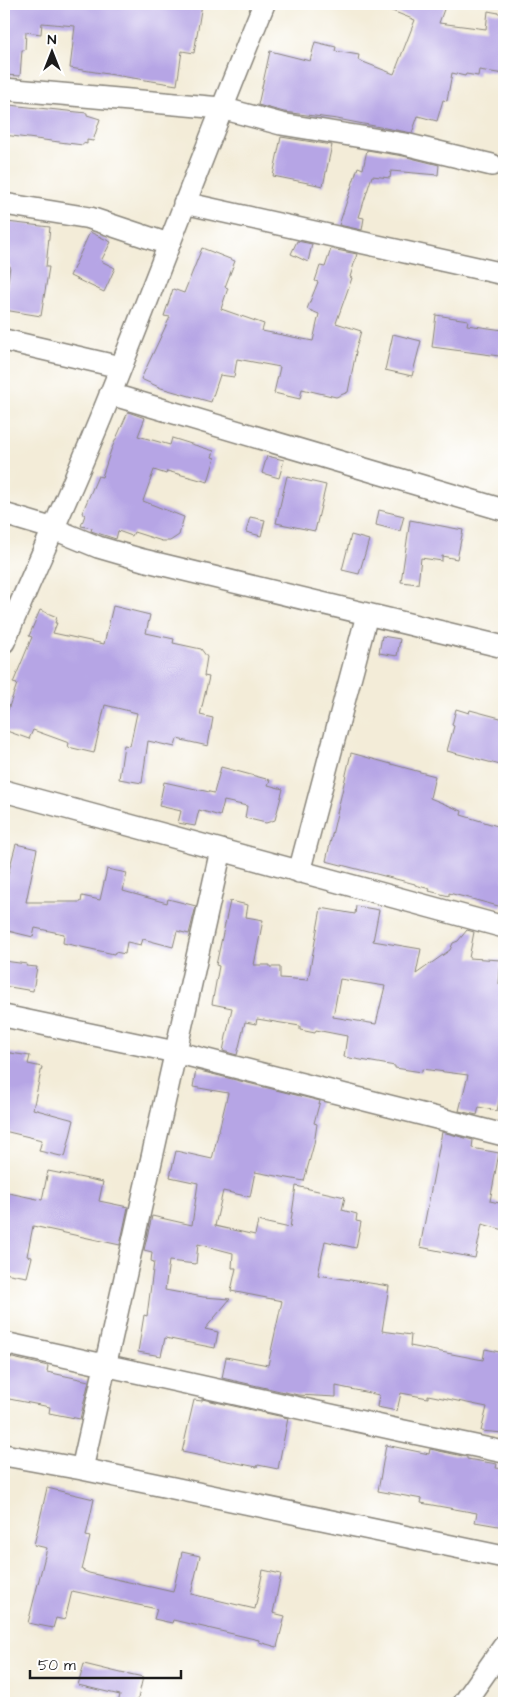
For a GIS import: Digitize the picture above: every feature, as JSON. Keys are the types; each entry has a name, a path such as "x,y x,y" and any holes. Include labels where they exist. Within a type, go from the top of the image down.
{"street":[{"path":"4,642 54,529 110,394 264,4"},
{"path":"4,89 222,108 281,124 405,144 492,165"},
{"path":"184,203 504,274"},
{"path":"4,204 90,218 168,244"},
{"path":"4,340 120,367"},
{"path":"110,394 504,510"},
{"path":"4,514 143,560 504,647"},
{"path":"299,872 367,615"},
{"path":"4,791 504,927"},
{"path":"82,1469 222,850"},
{"path":"4,1016 175,1052 504,1135"},
{"path":"4,1343 504,1452"},
{"path":"4,1455 82,1469 504,1557"},
{"path":"464,1703 504,1646"}],"building":[{"path":"4,4 202,4 194,53 182,51 177,85 70,68 75,26 42,23 41,34 26,32 25,50 22,50 20,76 4,75"},
{"path":"377,4 446,4 439,23 486,29 488,11 504,14 504,74 479,70 478,76 452,73 447,101 443,100 437,121 418,116 412,133 337,119 284,112 258,105 270,51 310,61 315,42 336,47 335,51 359,55 358,60 394,74 415,20"},
{"path":"9,105 87,113 87,115 100,119 93,141 87,140 87,144 83,143 83,145 4,135"},
{"path":"281,137 332,145 323,186 273,176"},
{"path":"367,150 439,165 438,175 391,171 390,178 372,176 359,217 364,218 362,230 339,225 358,167 363,169"},
{"path":"7,222 50,227 46,267 49,267 41,316 4,310 10,266 4,265"},
{"path":"90,232 111,242 101,261 115,268 104,292 70,276"},
{"path":"297,241 312,244 308,262 291,254"},
{"path":"202,248 235,261 225,287 228,288 221,309 264,324 262,331 313,341 319,314 307,309 318,282 315,281 320,266 325,267 331,249 357,254 350,277 352,278 336,323 361,331 348,392 336,397 302,389 300,399 274,393 280,367 237,359 234,377 220,375 211,402 161,388 141,379 170,317 164,316 173,289 184,293"},
{"path":"436,315 468,320 467,325 503,330 499,356 432,347"},
{"path":"393,334 421,341 412,376 385,370"},
{"path":"128,412 145,418 138,436 170,445 172,438 214,451 212,457 215,458 208,482 167,471 166,474 154,470 143,501 184,517 179,535 170,541 162,541 134,532 132,536 118,531 116,539 91,531 92,528 81,526 85,515 82,513 98,476 102,477 111,450"},
{"path":"267,456 284,460 279,478 262,473"},
{"path":"287,476 326,485 315,531 276,523"},
{"path":"379,510 404,516 400,531 376,525"},
{"path":"250,517 265,520 261,536 246,532"},
{"path":"410,520 463,530 457,559 442,556 442,561 421,558 418,584 401,582"},
{"path":"351,535 369,540 359,574 342,570"},
{"path":"113,606 150,615 146,633 174,639 173,643 201,649 207,657 204,676 209,677 200,715 213,718 208,746 177,739 175,747 148,741 142,783 119,779 124,745 130,746 137,713 105,705 94,753 68,747 69,743 33,730 29,739 4,730 4,721 17,684 13,683 32,637 29,636 40,610 57,617 53,633 104,644"},
{"path":"382,636 400,639 397,656 379,653"},
{"path":"456,709 469,713 470,710 504,719 504,766 447,751 454,726 452,725"},
{"path":"351,753 435,776 430,798 462,811 461,815 504,828 504,896 502,907 449,893 449,896 429,891 430,889 415,884 326,861"},
{"path":"221,767 270,780 268,785 283,789 275,820 266,823 245,818 247,806 224,801 220,816 199,810 195,826 178,823 181,811 159,806 164,782 214,793"},
{"path":"16,844 37,849 26,902 81,902 82,896 100,900 107,869 127,873 123,891 167,903 168,899 196,906 189,934 177,931 173,947 143,939 141,945 127,942 125,954 115,952 114,954 63,943 64,934 35,928 33,937 4,930 4,889"},
{"path":"230,901 248,905 246,917 263,920 254,965 280,967 280,978 308,980 321,908 355,914 356,906 379,910 373,941 421,949 416,974 450,950 453,943 458,941 467,930 474,932 469,958 501,960 499,984 504,985 504,1077 497,1111 479,1107 477,1115 459,1111 468,1075 422,1069 422,1072 344,1057 347,1036 316,1030 315,1033 300,1030 300,1026 257,1019 256,1024 245,1022 237,1055 223,1051 232,1008 212,1004 219,966 216,965","holes":["340,979 385,986 376,1024 333,1017"]},
{"path":"4,961 37,967 33,991 4,986"},
{"path":"4,1052 30,1056 28,1064 42,1067 33,1109 74,1120 65,1157 39,1151 42,1140 4,1131"},
{"path":"196,1070 320,1101 314,1123 317,1124 314,1144 304,1181 255,1172 250,1197 223,1191 215,1226 255,1235 258,1221 290,1228 296,1186 345,1197 342,1210 357,1214 356,1221 361,1222 356,1248 325,1241 318,1275 389,1286 382,1331 411,1335 410,1346 483,1360 485,1349 504,1353 503,1433 481,1431 487,1407 428,1395 428,1398 401,1393 397,1411 377,1407 379,1395 336,1386 336,1397 298,1395 222,1378 226,1357 268,1365 282,1301 231,1291 236,1268 232,1268 233,1253 198,1244 196,1264 169,1261 165,1290 203,1297 230,1299 205,1329 218,1332 215,1348 165,1338 161,1356 138,1352 144,1315 147,1316 154,1262 151,1261 152,1252 144,1250 152,1216 192,1225 198,1183 170,1177 176,1151 212,1159 228,1093 193,1087"},
{"path":"442,1132 473,1140 472,1148 499,1153 490,1201 504,1204 504,1230 482,1224 475,1258 420,1247"},
{"path":"48,1171 103,1182 99,1201 128,1207 120,1245 33,1226 27,1256 32,1257 27,1277 4,1273 4,1192 42,1200"},
{"path":"4,1356 48,1366 47,1372 89,1381 80,1419 49,1413 50,1407 4,1398"},
{"path":"202,1399 288,1418 278,1469 258,1465 257,1467 182,1452 194,1400 202,1401"},
{"path":"386,1445 429,1454 430,1449 467,1457 467,1459 497,1464 496,1468 504,1469 504,1527 475,1522 477,1513 421,1503 422,1499 378,1491"},
{"path":"47,1488 94,1499 86,1536 90,1537 82,1570 89,1573 173,1592 182,1552 200,1556 191,1594 255,1609 263,1570 281,1574 273,1613 285,1616 277,1647 259,1642 259,1640 173,1620 172,1623 154,1619 157,1609 72,1591 65,1620 56,1618 53,1628 28,1623 47,1548 34,1545"},
{"path":"84,1664 143,1677 137,1703 118,1703 120,1695 78,1685"}]}
